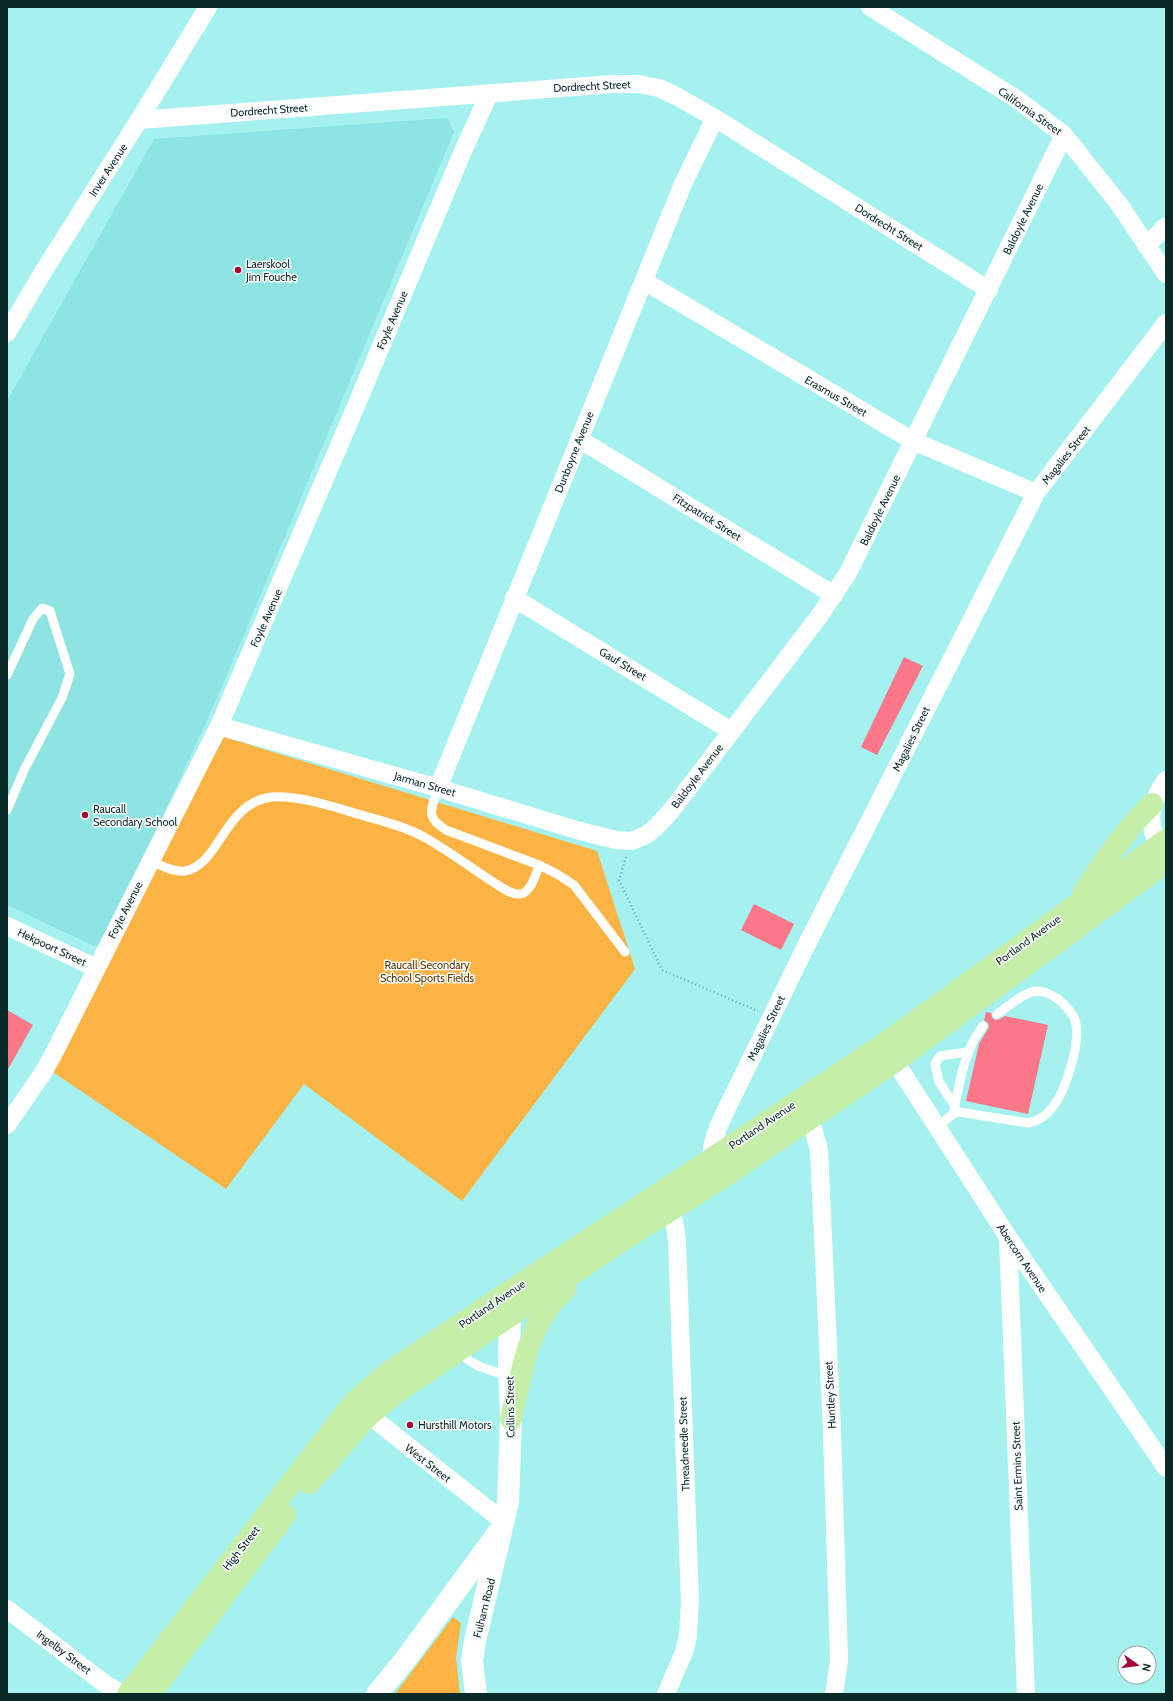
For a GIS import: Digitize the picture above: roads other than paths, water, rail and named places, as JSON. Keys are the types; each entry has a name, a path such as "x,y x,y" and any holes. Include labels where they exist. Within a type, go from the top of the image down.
{"main road":[{"path":"1077,904 1121,839 1136,819 1152,804"},
{"name":"Portland Avenue","path":"889,1053 1077,904 1164,852"},
{"name":"Portland Avenue","path":"452,1343 510,1291 666,1201 715,1170 889,1053 1164,852"},
{"name":"Portland Avenue","path":"360,1409 385,1375 510,1316 615,1245 666,1201"},
{"path":"511,1419 525,1356 540,1319 552,1301 615,1245"},
{"name":"High Street","path":"128,1694 360,1409"},
{"name":"High Street","path":"150,1694 314,1477 360,1409"}],"street":[{"name":"Inver Avenue","path":"7,333 66,235 208,7"},
{"name":"California Street","path":"870,7 1018,100 1064,135 1119,204 1166,274"},
{"name":"Dordrecht Street","path":"139,120 614,84 638,84 659,88 714,118 989,290"},
{"name":"Foyle Avenue","path":"7,1125 34,1086 54,1053 219,726 488,94"},
{"name":"Dunboyne Avenue","path":"438,788 683,184 714,118"},
{"name":"Baldoyle Avenue","path":"632,841 646,835 664,820 834,595 856,558 1064,135"},
{"path":"1146,246 1166,226"},
{"name":"Erasmus Street","path":"644,281 913,441 1036,493"},
{"name":"Magalies Street","path":"715,1170 718,1127 808,944 1036,493 1166,323"},
{"name":"Fitzpatrick Street","path":"580,439 834,595"},
{"name":"Gauf Street","path":"514,598 731,731"},
{"name":"Jarman Street","path":"219,726 438,788 580,831 616,840 632,841"},
{"path":"1164,852 1151,814 1152,804 1157,793 1166,780"},
{"name":"Hekpoort Street","path":"7,926 96,968"},
{"name":"Abercorn Avenue","path":"889,1053 1008,1237 1166,1468"},
{"name":"Huntley Street","path":"805,1109 819,1150 832,1431 839,1661 834,1694"},
{"name":"Threadneedle Street","path":"666,1201 676,1226 677,1241 690,1601 688,1636 684,1652 666,1694"},
{"name":"Saint Ermins Street","path":"1008,1237 1026,1694"},
{"name":"Collins Street","path":"377,1694 405,1660 502,1526 509,1488 511,1419 509,1376 510,1291"},
{"name":"West Street","path":"360,1409 502,1526"},
{"name":"Fulham Road","path":"476,1694 472,1661 502,1526"},
{"name":"Ingelby Street","path":"7,1608 105,1684 123,1694"}],"lane":[{"path":"7,675 33,619 42,608 50,611 70,674 62,698 25,768 7,810"},
{"path":"438,788 431,810 435,823 452,832 539,865 557,874 574,886 625,952"},
{"path":"150,861 173,870 184,871 196,867 208,857 236,816 247,806 268,798 290,798 319,803 395,824 426,838 490,880 518,894 523,893 528,888 535,877 539,865"},
{"path":"967,1052 940,1056 935,1064 939,1082 954,1110 1028,1123 1041,1119 1051,1110 1061,1093 1076,1046 1078,1034 1075,1021 1069,1009 1055,997 1045,992 1036,991 1028,994 997,1014"},
{"path":"937,1127 954,1110 967,1052 983,1026"},
{"path":"452,1343 465,1359 477,1366 509,1376"}],"place":[{"name":"Laerskool Jim Fouche","path":"238,270"},
{"name":"Raucall Secondary School","path":"85,815"},
{"name":"Hursthill Motors","path":"410,1425"}],"park label":[{"name":"Raucall Secondary School Sports Fields","path":"427,971"}]}
